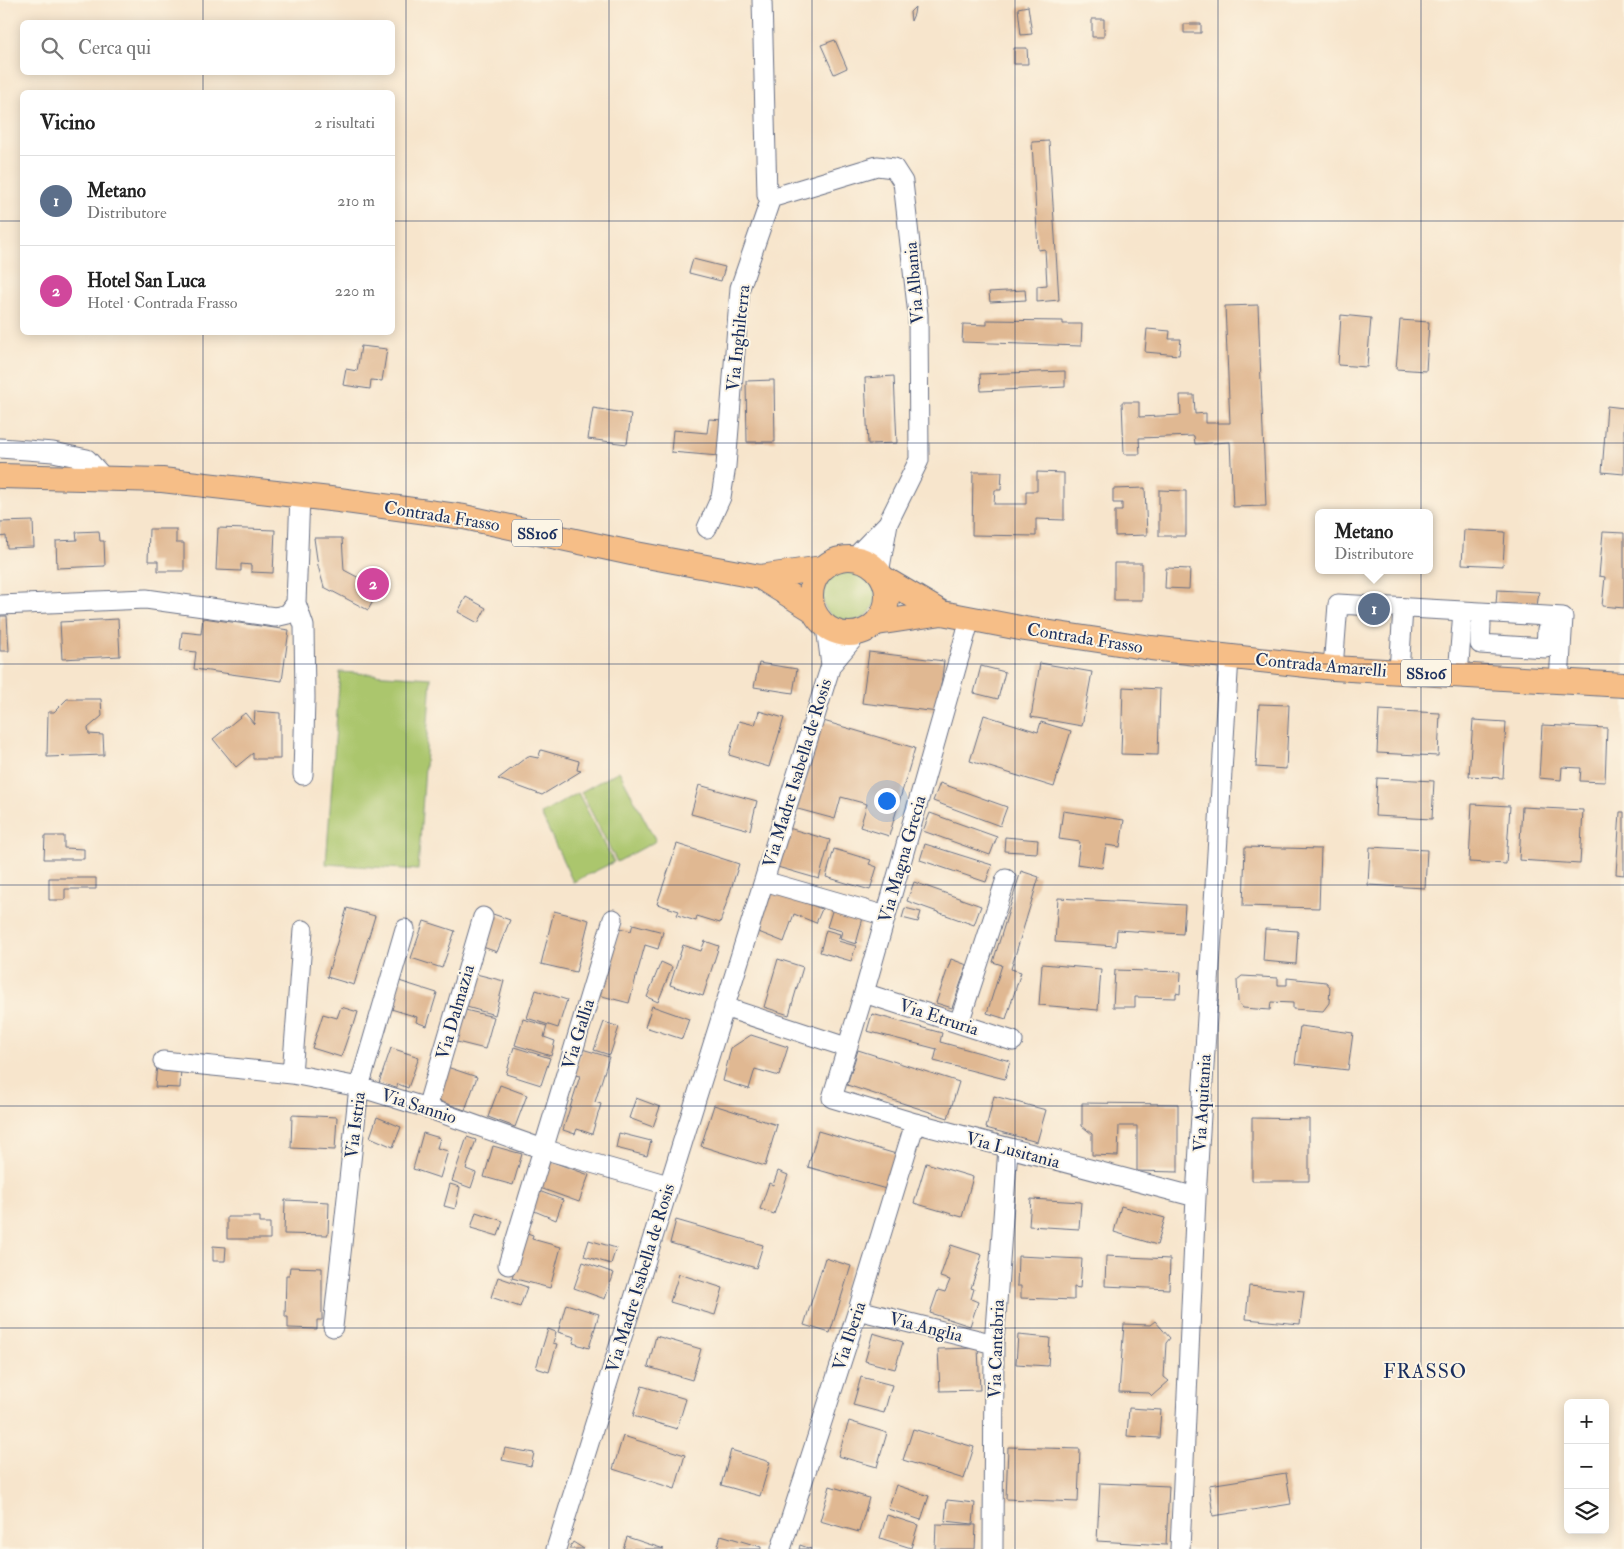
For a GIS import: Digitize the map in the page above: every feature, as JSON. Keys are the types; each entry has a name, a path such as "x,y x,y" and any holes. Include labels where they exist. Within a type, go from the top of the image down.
{"main road":[{"name":"Contrada Frasso","path":"0,476 162,480 300,495 464,517 636,554 760,577 822,568"},
{"name":"SS106","path":"822,568 842,558 854,558 865,561 881,575"},
{"path":"819,618 810,599 815,577 822,568"},
{"name":"Contrada Frasso","path":"881,575 942,613 1115,643 1229,657"},
{"path":"867,628 884,614 887,603 887,590 881,575"},
{"name":"Contrada Frasso","path":"760,577 819,618"},
{"name":"Contrada Frasso","path":"867,628 942,613"},
{"name":"SS106","path":"819,618 836,632 847,635 867,628"},
{"name":"Contrada Amarelli","path":"1229,657 1333,668 1624,685"}],"street":[{"path":"762,0 767,195 771,198"},
{"name":"Via Albania","path":"771,198 877,166 894,168 903,182 918,315 919,460 888,523 854,558"},
{"name":"Via Inghilterra","path":"707,528 721,497 726,466 740,288 771,198"},
{"path":"0,448 53,452 87,459 99,470 104,479"},
{"path":"300,495 296,603 304,626 304,775"},
{"name":"Via Albania","path":"881,575 888,523"},
{"path":"0,605 146,599 275,617 288,614 296,603"},
{"path":"1333,668 1338,604 1463,611 1481,624 1547,628 1563,617 1559,681"},
{"path":"1399,672 1403,608"},
{"path":"1458,675 1463,611"},
{"name":"Via Madre Isabella de Rosis","path":"819,618 830,664"},
{"name":"Via Magna Grecia","path":"832,1098 864,993 970,619"},
{"path":"1481,624 1480,644 1490,645 1546,648 1547,628"},
{"name":"Via Madre Isabella de Rosis","path":"556,1549 830,664 867,628"},
{"name":"Via Aquitania","path":"1180,1549 1196,1197 1229,657"},
{"path":"959,1023 1006,879"},
{"name":"Via Madre Isabella de Rosis","path":"764,881 886,916"},
{"name":"Via Dalmazia","path":"427,1108 483,917"},
{"name":"Via Gallia","path":"543,1149 613,919"},
{"name":"Via Istria","path":"334,1327 359,1087 405,929"},
{"path":"292,1074 303,930"},
{"name":"Via Etruria","path":"864,993 1013,1041"},
{"path":"724,1007 846,1047"},
{"name":"Via Sannio","path":"163,1060 292,1074 359,1087 427,1108 543,1149 668,1185"},
{"name":"Via Lusitania","path":"832,1098 915,1123 1196,1197"},
{"name":"Via Iberia","path":"781,1549 858,1310 915,1123"},
{"name":"Via Cantabria","path":"993,1549 994,1344 1008,1148"},
{"path":"508,1265 543,1149"},
{"name":"Via Anglia","path":"858,1310 994,1344"}],"green space":[{"path":"849,568 868,576 876,595 868,614 849,622 830,614 822,595 830,576"},
{"path":"340,672 431,678 418,870 326,864"},
{"path":"619,771 656,841 617,862 581,792"},
{"path":"578,793 614,862 573,882 541,814"}],"building":[{"path":"1028,6 1032,34 1021,35 1018,8"},
{"path":"915,7 914,14 911,21 910,12"},
{"path":"1092,19 1104,19 1104,37 1092,37"},
{"path":"1184,24 1201,24 1201,33 1184,33"},
{"path":"835,40 847,68 834,74 821,45"},
{"path":"1014,48 1027,48 1028,64 1014,64"},
{"path":"1049,141 1059,300 1037,302 1037,286 1047,285 1045,249 1038,250 1032,142"},
{"path":"693,259 725,267 721,281 689,273"},
{"path":"1025,290 1026,300 990,302 989,292"},
{"path":"1258,305 1266,506 1233,507 1230,442 1195,444 1194,436 1139,438 1140,454 1124,454 1122,402 1139,402 1139,417 1181,415 1180,395 1194,395 1195,414 1206,413 1206,423 1230,423 1225,306"},
{"path":"1341,315 1371,318 1367,367 1338,365"},
{"path":"987,320 1063,321 1063,324 1082,324 1081,346 962,342 963,324 987,325"},
{"path":"1400,320 1429,322 1426,371 1396,369"},
{"path":"1147,329 1170,331 1169,339 1181,339 1179,355 1145,352"},
{"path":"361,346 387,349 382,381 371,380 370,389 343,385 346,369 357,371"},
{"path":"1065,371 1065,387 981,391 980,374"},
{"path":"894,376 897,443 868,444 865,378"},
{"path":"774,380 775,442 747,442 746,381"},
{"path":"1607,406 1624,408 1624,474 1602,472"},
{"path":"593,408 631,414 627,444 588,439"},
{"path":"709,419 723,420 719,456 671,452 673,430 707,433"},
{"path":"973,472 1002,472 1001,490 995,490 994,504 1026,504 1026,491 1037,491 1037,472 1064,473 1064,520 1036,519 1036,536 972,535"},
{"path":"1145,488 1147,535 1115,536 1115,511 1122,511 1122,503 1113,503 1113,489"},
{"path":"1159,490 1186,491 1186,536 1159,536"},
{"path":"33,521 34,547 7,548 6,536 0,537 0,522"},
{"path":"218,528 275,530 273,573 251,572 251,565 241,564 241,571 216,570"},
{"path":"149,529 176,529 176,543 184,543 184,571 158,571 158,561 148,561"},
{"path":"1464,530 1505,532 1503,566 1462,564"},
{"path":"99,531 100,541 104,541 105,566 57,568 56,541 77,540 76,532"},
{"path":"1603,532 1624,533 1624,608 1602,606 1605,577 1599,576"},
{"path":"314,538 342,538 344,570 380,589 368,610 324,587 318,566"},
{"path":"1114,563 1142,563 1142,600 1114,600"},
{"path":"1166,568 1190,569 1189,589 1165,588"},
{"path":"1497,590 1539,592 1537,606 1496,604"},
{"path":"466,597 486,608 478,623 458,612"},
{"path":"0,616 7,616 9,651 0,651"},
{"path":"203,618 289,630 282,681 194,669 196,652 180,650 182,632 201,634"},
{"path":"118,619 120,656 62,659 60,622"},
{"path":"869,652 944,661 938,712 862,703"},
{"path":"759,663 797,669 793,693 754,687"},
{"path":"1040,663 1092,672 1082,726 1031,717"},
{"path":"981,666 1005,672 998,699 974,693"},
{"path":"1123,687 1160,689 1158,755 1121,754"},
{"path":"67,699 101,699 102,716 88,728 89,734 103,735 104,755 47,757 48,712 54,712"},
{"path":"1259,704 1289,705 1286,769 1256,767"},
{"path":"1379,710 1440,713 1438,756 1377,753"},
{"path":"255,711 280,713 280,759 253,759 253,753 236,767 213,739 245,713 254,724"},
{"path":"759,711 784,718 769,767 729,755 739,721 755,725"},
{"path":"984,715 1038,732 1041,722 1071,731 1054,787 970,761"},
{"path":"820,720 915,748 889,836 860,827 867,804 841,797 835,819 794,808"},
{"path":"1473,720 1506,722 1503,778 1469,776"},
{"path":"1542,725 1607,728 1605,782 1580,781 1581,768 1562,767 1561,780 1539,778"},
{"path":"541,750 579,761 577,770 581,771 542,795 498,779 528,756 538,758"},
{"path":"1377,778 1434,781 1432,819 1375,816"},
{"path":"940,783 1007,807 1000,826 933,801"},
{"path":"699,785 757,801 750,830 691,814"},
{"path":"1472,804 1510,806 1506,864 1469,862"},
{"path":"1522,807 1583,810 1580,864 1519,860"},
{"path":"1063,811 1124,820 1120,847 1106,845 1102,868 1077,864 1080,842 1059,839"},
{"path":"1620,812 1624,812 1624,875 1616,874"},
{"path":"930,813 997,837 990,855 923,831"},
{"path":"785,827 830,840 819,879 774,866"},
{"path":"45,836 64,836 64,848 84,849 84,859 44,859"},
{"path":"1005,837 1038,840 1037,853 1004,851"},
{"path":"677,844 739,864 720,923 697,916 696,921 677,915 679,911 657,904"},
{"path":"925,844 992,865 986,882 920,860"},
{"path":"1245,847 1321,849 1319,908 1243,906"},
{"path":"1370,847 1427,850 1425,888 1368,885"},
{"path":"834,849 871,860 869,864 877,867 870,890 826,877"},
{"path":"1021,871 1039,877 1011,969 1021,972 1006,1019 987,1013 1002,965 993,962"},
{"path":"49,878 96,878 96,889 65,889 65,900 49,900"},
{"path":"914,882 981,906 974,925 907,901"},
{"path":"771,890 822,909 816,923 794,914 784,942 756,931"},
{"path":"1058,898 1185,905 1183,934 1117,930 1116,946 1055,942"},
{"path":"834,905 864,914 856,944 840,939 842,931 827,927"},
{"path":"347,908 375,916 354,985 327,977"},
{"path":"905,908 921,912 918,922 902,918"},
{"path":"554,911 589,920 576,972 541,964"},
{"path":"493,914 510,920 497,952 480,946"},
{"path":"424,921 455,931 442,968 411,958"},
{"path":"633,924 663,932 658,949 645,945 629,1003 598,995 620,928 631,931"},
{"path":"1265,929 1298,931 1296,964 1263,961"},
{"path":"826,930 840,934 838,941 856,946 851,961 820,952"},
{"path":"705,941 719,946 703,996 670,985 683,945 701,951"},
{"path":"778,959 803,967 789,1015 764,1007"},
{"path":"951,959 967,965 952,1008 936,1003"},
{"path":"661,962 672,967 658,1002 647,997"},
{"path":"1042,964 1101,969 1098,1010 1039,1005"},
{"path":"1115,970 1181,972 1180,994 1176,993 1176,998 1135,997 1135,1007 1113,1007"},
{"path":"472,973 504,981 495,1015 463,1006"},
{"path":"1242,976 1278,978 1278,985 1287,985 1287,978 1326,982 1330,987 1329,1003 1323,1011 1293,1009 1293,1003 1271,1002 1270,1010 1243,1008 1238,1002 1237,980"},
{"path":"396,980 437,993 427,1026 416,1022 417,1017 388,1008"},
{"path":"536,990 567,1000 558,1028 527,1018"},
{"path":"652,1006 689,1019 682,1039 645,1027"},
{"path":"341,1007 358,1012 341,1057 312,1048 323,1014 337,1018"},
{"path":"461,1009 494,1017 485,1049 453,1041"},
{"path":"872,1014 942,1033 940,1042 1010,1061 1005,1079 934,1061 937,1049 867,1031"},
{"path":"523,1019 547,1026 544,1037 555,1041 551,1056 515,1045"},
{"path":"604,1022 619,1027 610,1055 594,1050"},
{"path":"1300,1026 1353,1033 1348,1070 1295,1064"},
{"path":"751,1035 788,1047 779,1076 755,1069 749,1089 723,1081 731,1048"},
{"path":"514,1047 550,1058 541,1085 506,1074"},
{"path":"391,1048 419,1057 408,1088 398,1084 396,1089 379,1083"},
{"path":"582,1049 609,1057 595,1102 601,1104 592,1134 577,1129 575,1134 563,1130 580,1076 574,1075"},
{"path":"858,1050 959,1082 948,1118 847,1085"},
{"path":"157,1064 181,1066 180,1088 155,1087"},
{"path":"447,1067 477,1077 465,1110 436,1100"},
{"path":"500,1085 527,1095 515,1127 488,1117"},
{"path":"994,1096 1046,1110 1037,1142 986,1128"},
{"path":"636,1098 660,1107 653,1127 629,1118"},
{"path":"1082,1103 1178,1104 1178,1172 1137,1171 1137,1126 1119,1126 1118,1156 1092,1155 1092,1134 1082,1126"},
{"path":"714,1105 777,1125 765,1166 701,1146"},
{"path":"292,1115 337,1117 335,1150 291,1148"},
{"path":"377,1117 401,1127 393,1147 370,1137"},
{"path":"1252,1118 1309,1119 1309,1181 1252,1181"},
{"path":"818,1131 896,1154 886,1189 808,1167"},
{"path":"423,1133 440,1138 437,1148 448,1151 440,1178 413,1169"},
{"path":"619,1133 651,1141 647,1156 616,1148"},
{"path":"467,1137 476,1140 466,1169 476,1173 471,1188 452,1181"},
{"path":"493,1146 522,1154 513,1185 484,1177"},
{"path":"550,1161 589,1175 579,1202 540,1188"},
{"path":"926,1163 973,1177 962,1217 914,1203"},
{"path":"778,1171 788,1175 774,1214 760,1209 769,1183 773,1185"},
{"path":"450,1184 460,1187 455,1209 444,1206"},
{"path":"539,1191 563,1200 556,1220 532,1210"},
{"path":"1031,1199 1081,1202 1079,1229 1029,1226"},
{"path":"285,1200 329,1202 328,1235 284,1234"},
{"path":"1121,1206 1165,1218 1157,1245 1114,1232"},
{"path":"476,1212 503,1221 498,1236 471,1228"},
{"path":"227,1217 260,1217 260,1223 270,1223 270,1239 227,1239"},
{"path":"676,1220 763,1245 756,1268 670,1243"},
{"path":"524,1232 533,1235 532,1239 561,1247 550,1288 512,1278"},
{"path":"589,1240 616,1248 611,1264 584,1256"},
{"path":"951,1245 982,1255 971,1288 974,1289 971,1299 978,1302 970,1326 930,1313 938,1290 945,1292 950,1280 940,1277"},
{"path":"213,1246 226,1247 225,1261 213,1261"},
{"path":"1018,1256 1082,1259 1080,1288 1074,1287 1074,1300 1021,1298 1021,1286 1017,1286"},
{"path":"1106,1256 1170,1259 1169,1289 1105,1286"},
{"path":"825,1258 851,1266 830,1333 804,1325"},
{"path":"583,1262 614,1273 605,1299 574,1288"},
{"path":"290,1267 322,1268 322,1320 317,1320 317,1329 288,1328 288,1317 285,1317 286,1275 289,1275"},
{"path":"679,1274 723,1288 715,1315 670,1302"},
{"path":"498,1277 527,1287 520,1307 491,1297"},
{"path":"1249,1286 1304,1291 1300,1324 1246,1319"},
{"path":"566,1304 599,1314 589,1348 573,1343 575,1337 558,1332"},
{"path":"1155,1321 1170,1338 1166,1343 1164,1377 1169,1381 1152,1396 1149,1393 1119,1392 1124,1324 1150,1325"},
{"path":"548,1329 556,1332 553,1343 557,1344 549,1372 536,1368"},
{"path":"873,1333 903,1342 895,1369 865,1361"},
{"path":"1018,1335 1050,1338 1048,1366 1016,1364"},
{"path":"656,1336 701,1349 692,1380 648,1367"},
{"path":"978,1348 980,1390 940,1391 938,1349"},
{"path":"861,1377 892,1385 884,1413 853,1405"},
{"path":"642,1386 686,1399 677,1429 633,1416"},
{"path":"1129,1408 1161,1410 1159,1438 1127,1436"},
{"path":"849,1421 887,1433 877,1467 838,1456"},
{"path":"913,1429 974,1447 964,1479 903,1460"},
{"path":"623,1436 685,1455 675,1489 613,1469"},
{"path":"1008,1447 1080,1449 1078,1502 1006,1499"},
{"path":"505,1448 534,1453 531,1466 502,1460"},
{"path":"731,1450 770,1462 760,1496 721,1485"},
{"path":"1286,1473 1291,1504 1213,1516 1209,1485"},
{"path":"1100,1483 1169,1486 1166,1545 1097,1541"},
{"path":"896,1485 929,1496 921,1520 888,1509"},
{"path":"830,1486 869,1498 859,1532 820,1521"},
{"path":"947,1500 975,1503 973,1524 945,1521"},
{"path":"887,1515 918,1525 911,1548 880,1538"},
{"path":"936,1524 976,1525 975,1549 935,1549"},
{"path":"721,1535 761,1547 761,1549 717,1549"},
{"path":"627,1537 664,1549 623,1549"},
{"path":"573,1542 584,1549 569,1549"},
{"path":"800,1545 811,1549 799,1549"}],"place":[{"name":"Hotel San Luca","path":"373,584"},
{"name":"Metano","path":"1374,609"}],"district":[{"name":"FRASSO","path":"1425,1371"}]}
